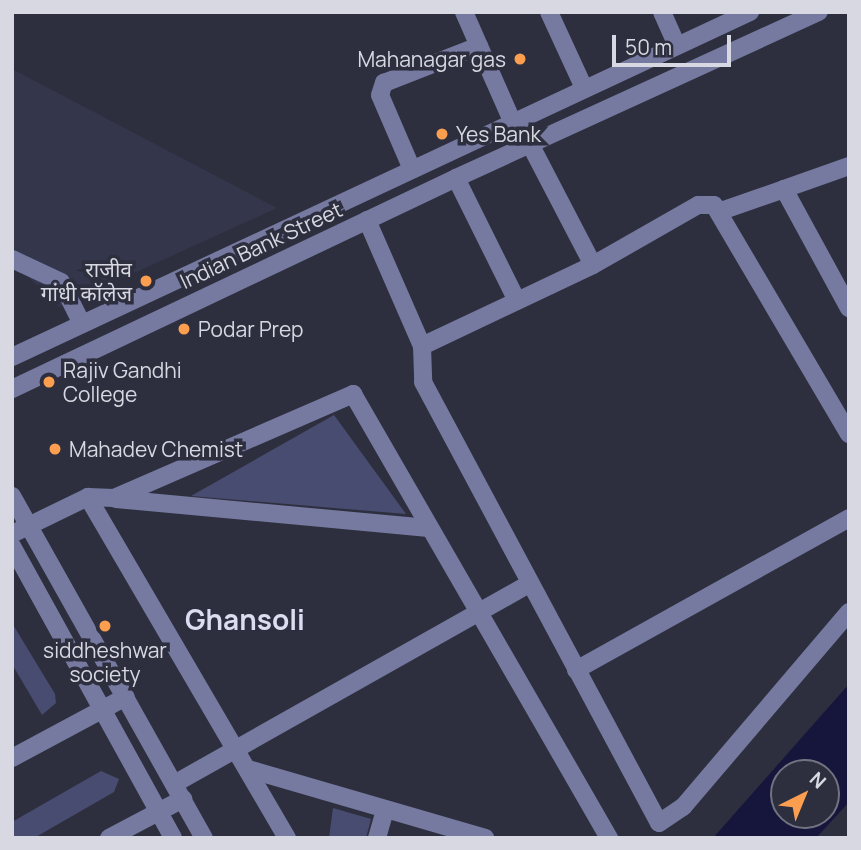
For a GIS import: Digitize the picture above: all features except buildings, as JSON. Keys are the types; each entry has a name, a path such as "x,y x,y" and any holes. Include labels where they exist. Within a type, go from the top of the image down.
{"street":[{"path":"464,12 512,121 530,144 593,265"},
{"path":"549,12 584,88"},
{"path":"662,12 677,46"},
{"name":"Indian Bank Street","path":"12,357 411,167 750,12"},
{"name":"Indian Bank Street","path":"12,389 456,178 819,12"},
{"path":"411,167 380,95 384,83 479,46"},
{"path":"721,211 849,166"},
{"path":"456,178 517,301"},
{"path":"784,189 849,308"},
{"path":"422,346 593,265 698,205 714,205 721,211 849,435"},
{"path":"367,220 422,346 423,382 659,823 683,807 849,612"},
{"path":"12,259 61,282 82,324"},
{"path":"114,498 353,394 609,838"},
{"path":"12,496 204,838"},
{"path":"88,497 287,838"},
{"path":"12,534 88,497 429,528"},
{"path":"576,670 849,517"},
{"path":"12,546 173,838"},
{"path":"109,838 158,812 178,792 235,750 529,584"},
{"path":"12,758 126,697"},
{"path":"248,769 485,838"},
{"path":"377,838 385,810"}],"shaded area":[{"path":"12,69 277,208 59,307 12,261"},
{"path":"334,415 406,514 191,496"},
{"path":"12,623 55,694 56,703 42,715 12,664"},
{"path":"849,684 849,802 840,812 840,759 783,759"},
{"path":"101,771 119,779 114,792 34,838 12,838 12,822"},
{"path":"770,773 770,829 824,829 816,838 713,838"},
{"path":"333,808 371,819 366,838 329,838"}],"place":[{"name":"Mahanagar gas","path":"520,59"},
{"name":"Yes Bank","path":"442,134"},
{"name":"राजीव गांधी कॉलेज","path":"146,281"},
{"name":"Podar Prep","path":"184,329"},
{"name":"Rajiv Gandhi College","path":"49,382"},
{"name":"Mahadev Chemist","path":"55,449"},
{"name":"siddheshwar society","path":"105,626"}],"district":[{"name":"Ghansoli","path":"245,619"}]}
